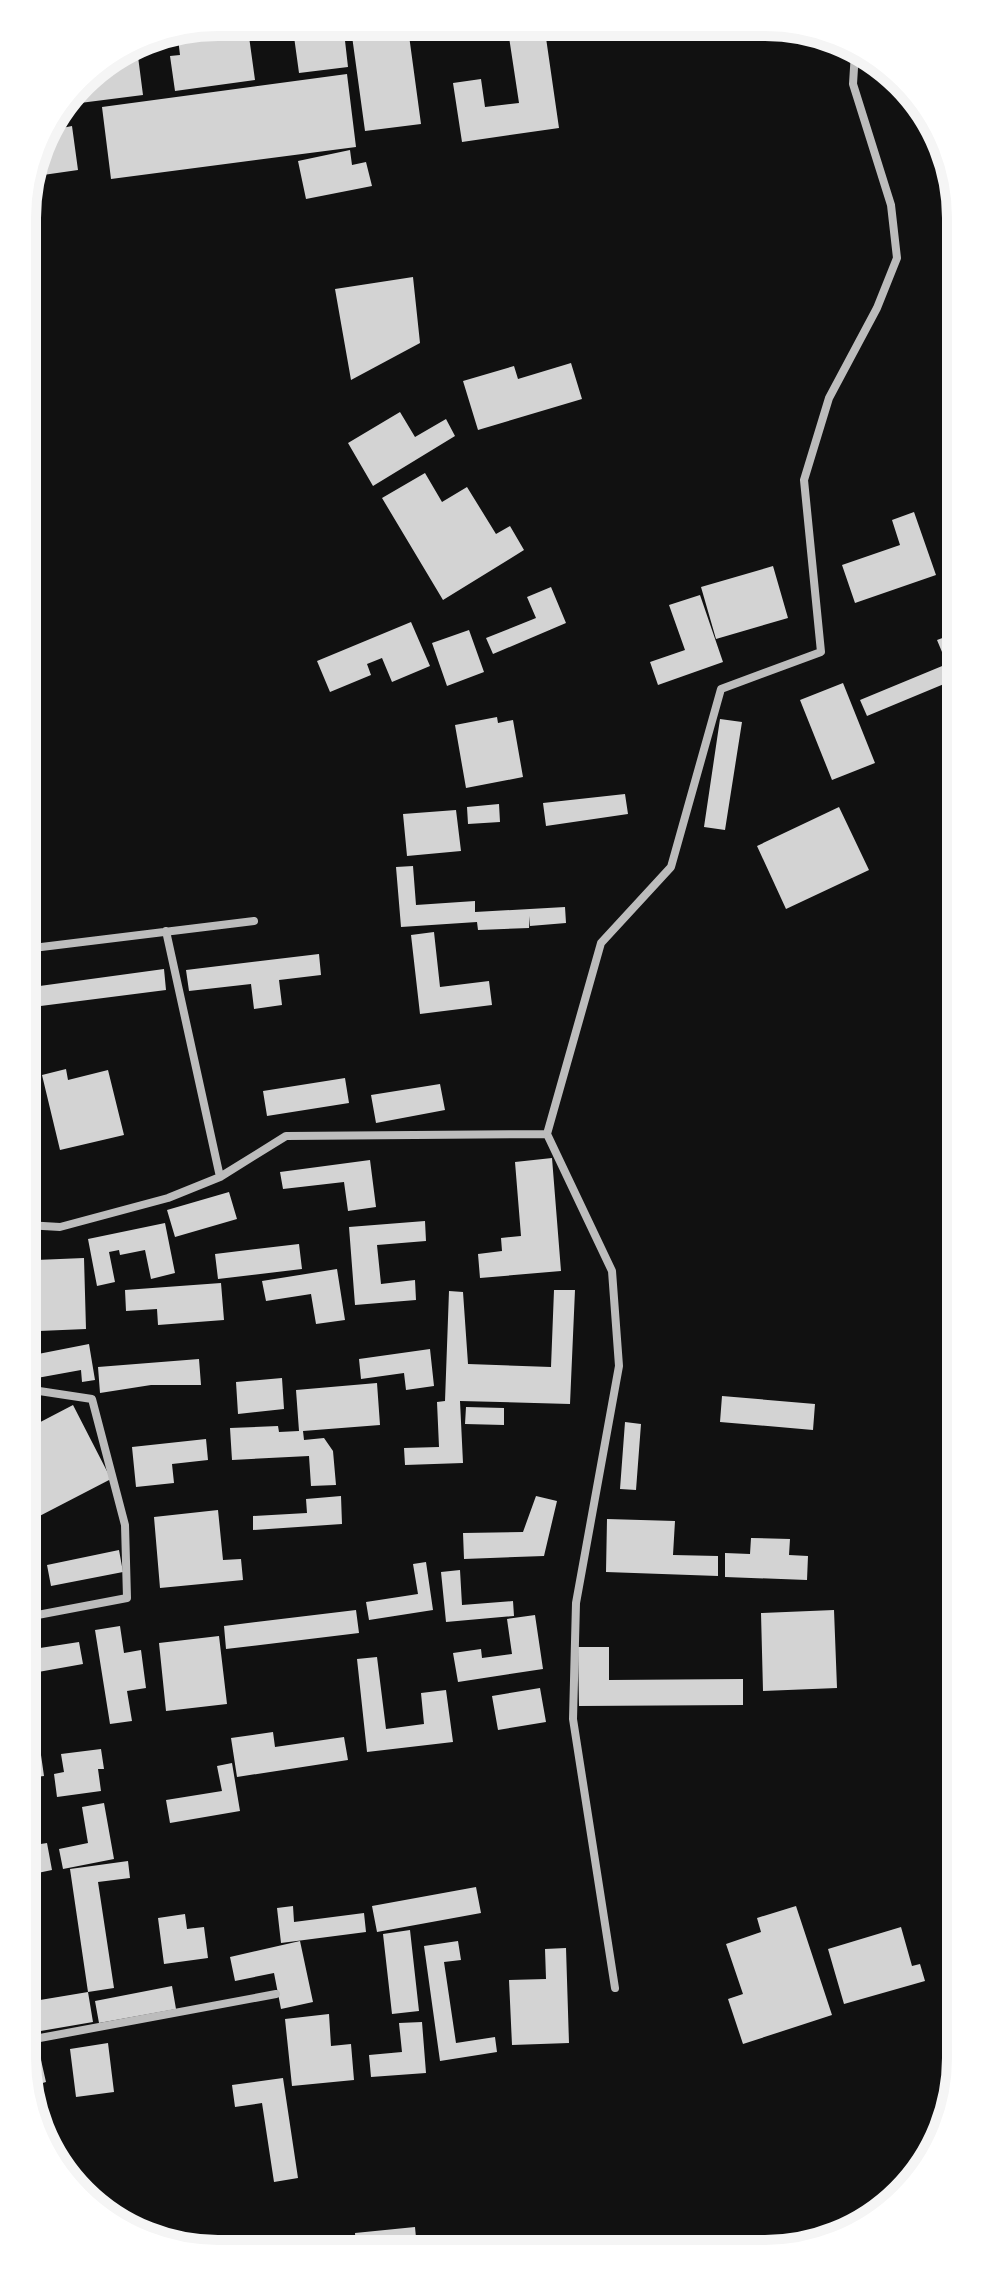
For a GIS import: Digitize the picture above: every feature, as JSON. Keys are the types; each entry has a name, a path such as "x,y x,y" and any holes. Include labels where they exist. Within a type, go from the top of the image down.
{"street":[{"path":"615,1988 573,1719 576,1603 619,1366 612,1271 547,1134 601,943 671,867 721,689 821,652 804,480 829,398 877,308 897,258 891,205 853,84 854,60"},
{"path":"36,948 254,921"},
{"path":"166,931 220,1177"},
{"path":"36,1226 60,1227 168,1198 220,1177 286,1136 547,1134"},
{"path":"36,1391 92,1399 125,1525 127,1598 36,1615"},
{"path":"36,2039 276,1994"}],"building":[{"path":"206,36 249,36 255,80 175,91 170,56 180,55 178,41"},
{"path":"294,36 344,36 348,67 299,73"},
{"path":"352,36 409,36 421,124 365,131"},
{"path":"509,36 546,36 559,128 462,142 453,83 481,79 485,107 519,103"},
{"path":"138,55 143,95 80,103 89,89 107,74"},
{"path":"347,74 356,147 111,179 102,107"},
{"path":"72,126 78,170 43,175 50,148 59,129"},
{"path":"350,150 352,165 366,162 372,186 306,199 298,161"},
{"path":"413,277 420,343 351,380 335,289"},
{"path":"571,363 582,399 478,430 463,381 514,366 518,379"},
{"path":"400,412 415,437 446,419 455,436 373,486 348,443"},
{"path":"425,473 442,502 467,487 496,534 510,526 524,550 443,600 382,498"},
{"path":"914,512 936,575 855,603 842,565 900,545 892,520"},
{"path":"773,566 788,618 716,639 701,587"},
{"path":"551,587 566,623 493,654 486,638 536,618 527,597"},
{"path":"700,595 723,662 658,685 650,662 685,650 669,605"},
{"path":"411,622 430,666 392,682 382,658 367,664 371,675 330,692 317,661"},
{"path":"469,630 484,672 447,686 432,643"},
{"path":"947,636 947,664 937,640"},
{"path":"947,664 947,683 867,716 860,700"},
{"path":"843,683 875,763 832,780 800,700"},
{"path":"497,717 498,723 513,720 523,777 466,788 455,725"},
{"path":"720,719 742,722 725,830 704,827"},
{"path":"625,794 628,814 546,826 543,803"},
{"path":"499,804 500,822 468,824 467,807"},
{"path":"839,807 869,870 786,909 757,846"},
{"path":"456,810 461,851 407,856 403,814"},
{"path":"413,866 416,905 475,901 475,912 565,907 566,923 530,926 530,916 529,928 478,930 477,922 401,927 396,867"},
{"path":"434,932 440,987 489,981 492,1005 420,1014 411,935"},
{"path":"319,954 321,975 279,980 282,1005 254,1009 251,984 189,991 186,970"},
{"path":"164,969 166,990 36,1007 36,986"},
{"path":"66,1069 68,1080 108,1070 124,1135 60,1150 42,1075"},
{"path":"345,1078 349,1103 267,1116 263,1091"},
{"path":"440,1084 445,1110 376,1123 371,1095"},
{"path":"552,1158 561,1271 480,1278 478,1254 502,1251 501,1238 521,1236 515,1162"},
{"path":"370,1160 376,1207 348,1211 344,1182 283,1189 280,1172"},
{"path":"229,1192 237,1219 175,1237 167,1210"},
{"path":"425,1221 426,1241 377,1245 381,1284 415,1280 416,1300 355,1305 349,1227"},
{"path":"165,1223 175,1273 151,1279 145,1250 120,1255 119,1250 109,1252 115,1282 97,1286 88,1239"},
{"path":"299,1244 302,1269 218,1279 215,1254"},
{"path":"84,1258 86,1329 39,1331 36,1260"},
{"path":"337,1269 345,1320 316,1324 311,1294 266,1301 262,1281"},
{"path":"221,1283 224,1320 158,1325 157,1309 126,1311 125,1290"},
{"path":"554,1290 575,1290 570,1404 460,1401 463,1463 405,1465 404,1448 439,1447 437,1402 445,1401 449,1291 463,1292 468,1364 551,1367"},
{"path":"89,1344 95,1380 82,1382 81,1370 37,1378 36,1354"},
{"path":"430,1349 434,1386 406,1390 404,1373 361,1379 359,1359"},
{"path":"199,1359 201,1385 151,1385 100,1393 98,1367"},
{"path":"282,1378 284,1409 238,1414 236,1382"},
{"path":"377,1383 380,1425 303,1431 304,1440 324,1438 333,1451 336,1485 311,1486 309,1456 232,1460 230,1428 278,1426 279,1432 299,1431 296,1390"},
{"path":"722,1396 815,1404 813,1430 720,1422"},
{"path":"73,1405 111,1479 36,1518 36,1424"},
{"path":"466,1407 504,1408 504,1425 465,1424"},
{"path":"625,1422 641,1424 636,1490 620,1489"},
{"path":"206,1439 208,1460 172,1464 174,1483 136,1487 132,1447"},
{"path":"341,1496 342,1524 253,1530 253,1516 307,1513 306,1499"},
{"path":"536,1496 557,1501 544,1556 464,1559 463,1533 523,1532"},
{"path":"218,1510 223,1560 241,1559 243,1580 160,1588 154,1517"},
{"path":"607,1519 675,1521 673,1555 718,1556 718,1576 606,1572"},
{"path":"751,1538 790,1539 789,1555 808,1556 807,1580 725,1577 725,1553 750,1554"},
{"path":"119,1550 123,1572 51,1586 47,1565"},
{"path":"426,1562 433,1610 369,1620 366,1602 418,1594 413,1564"},
{"path":"460,1570 462,1605 513,1601 514,1616 446,1622 441,1572"},
{"path":"356,1610 359,1633 226,1649 224,1626"},
{"path":"834,1610 837,1688 763,1691 761,1613"},
{"path":"535,1615 543,1669 458,1682 453,1653 481,1649 482,1658 512,1654 507,1619"},
{"path":"120,1626 124,1653 141,1650 146,1688 127,1691 132,1721 110,1724 95,1630"},
{"path":"219,1636 227,1704 166,1711 159,1643"},
{"path":"79,1642 83,1664 36,1672 36,1649"},
{"path":"578,1647 609,1647 609,1680 743,1679 743,1705 579,1706"},
{"path":"377,1657 386,1729 424,1724 421,1693 446,1690 453,1742 367,1752 357,1659"},
{"path":"540,1688 546,1722 498,1730 492,1696"},
{"path":"36,1720 44,1776 36,1777"},
{"path":"273,1732 275,1747 344,1737 348,1760 237,1777 231,1738"},
{"path":"101,1749 104,1769 98,1769 101,1791 57,1797 54,1774 64,1772 61,1754"},
{"path":"232,1763 240,1811 170,1823 166,1800 222,1791 217,1766"},
{"path":"104,1803 114,1859 63,1869 59,1849 88,1843 82,1807"},
{"path":"47,1843 52,1870 36,1873 36,1845"},
{"path":"128,1861 130,1878 98,1882 114,1988 88,1992 70,1869"},
{"path":"476,1887 481,1913 377,1932 372,1906"},
{"path":"293,1906 294,1922 364,1913 366,1932 281,1943 277,1908"},
{"path":"796,1906 832,2015 743,2044 728,1999 743,1994 726,1944 761,1932 757,1918"},
{"path":"185,1914 187,1929 204,1927 208,1958 164,1964 158,1918"},
{"path":"901,1927 912,1966 920,1964 925,1981 844,2004 828,1949"},
{"path":"410,1930 419,2011 392,2014 383,1934"},
{"path":"300,1941 313,2002 281,2009 274,1973 235,1981 230,1957"},
{"path":"458,1941 461,1960 444,1962 456,2043 495,2037 497,2052 440,2061 424,1946"},
{"path":"566,1948 569,2043 512,2045 509,1980 546,1979 545,1949"},
{"path":"172,1986 176,2009 99,2023 95,2001"},
{"path":"88,1992 93,2022 36,2032 36,2001"},
{"path":"329,2014 331,2046 351,2044 354,2080 292,2086 285,2019"},
{"path":"422,2022 426,2073 371,2077 369,2055 402,2052 399,2023"},
{"path":"108,2043 114,2092 76,2097 70,2049"},
{"path":"36,2047 46,2082 38,2084 36,2058"},
{"path":"283,2078 298,2178 274,2182 262,2103 235,2107 232,2085"},
{"path":"415,2227 416,2240 355,2240 355,2233"}]}
